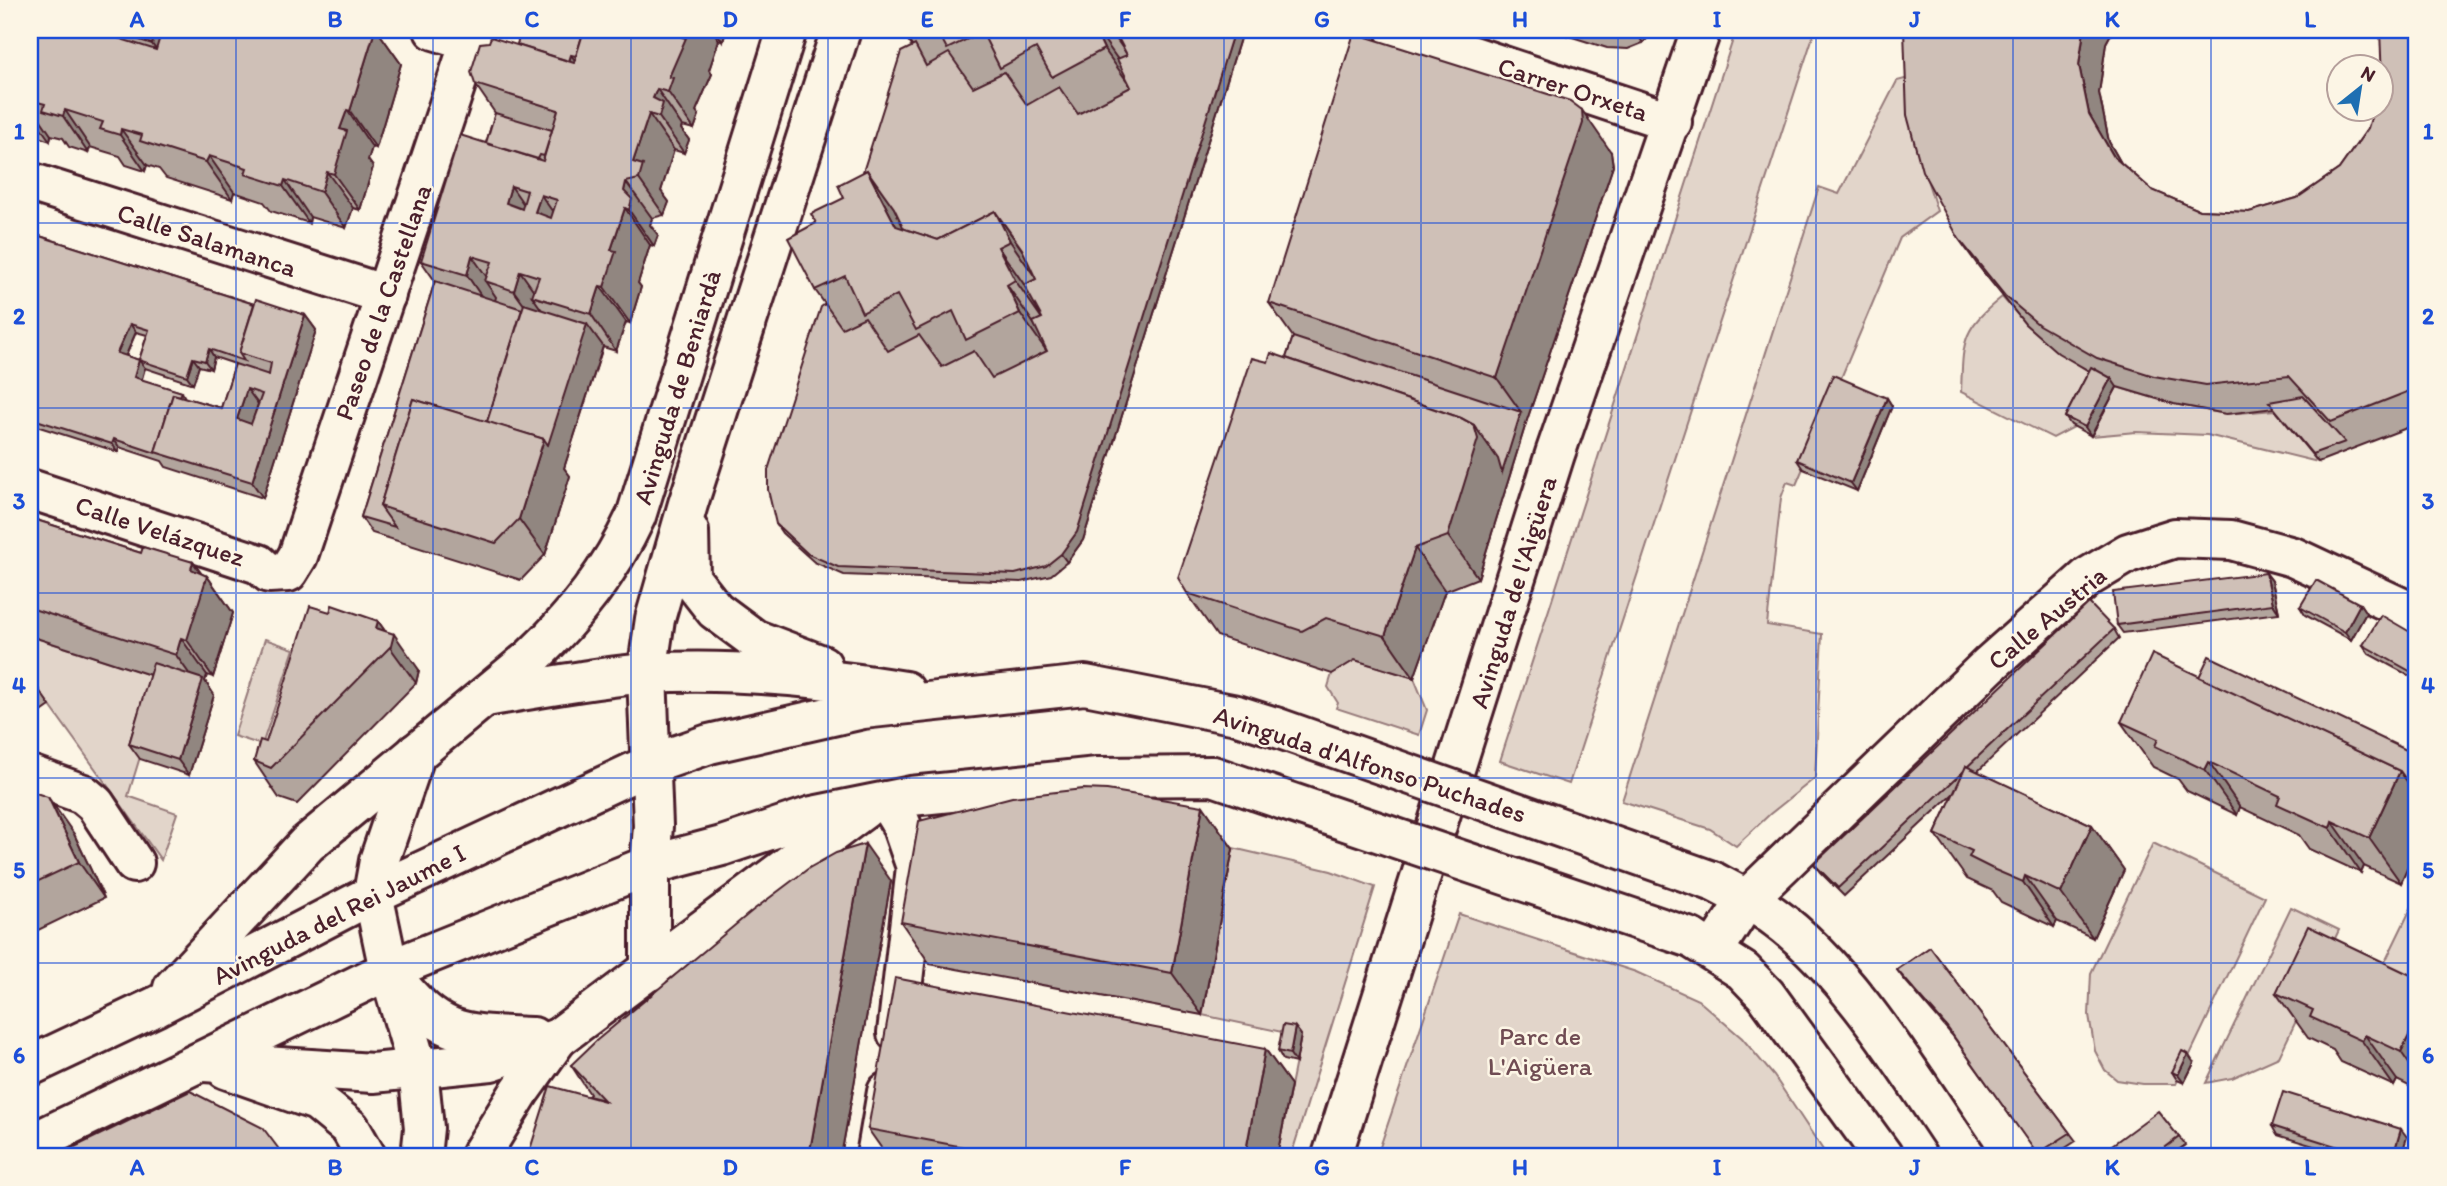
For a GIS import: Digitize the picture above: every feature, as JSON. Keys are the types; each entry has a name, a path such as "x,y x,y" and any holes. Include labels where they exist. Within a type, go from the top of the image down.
{"main road":[{"path":"434,30 472,35"},
{"name":"Avinguda de Beniardà","path":"157,1006 238,915 307,844 531,658 582,605 620,552 636,516 787,30"},
{"name":"Avinguda de Beniardà","path":"650,971 650,865 653,827 647,673 655,619 688,504 841,30"},
{"name":"Carrer Orxeta","path":"1395,30 1672,122"},
{"name":"Avinguda de l'Aigüera","path":"1332,1156 1555,454 1672,122 1701,30"},
{"name":"Paseo de la Castellana","path":"288,572 298,556 472,35"},
{"name":"Calle Salamanca","path":"30,182 386,295"},
{"name":"Calle Velázquez","path":"30,489 259,564 269,573 288,572"},
{"path":"688,504 690,578 715,610 754,639 876,686"},
{"name":"Calle Austria","path":"1703,944 2038,619 2088,577 2128,553 2175,538 2231,540 2293,557 2417,615"},
{"path":"486,697 647,673 775,674 948,698"},
{"name":"Avinguda d'Alfonso Puchades","path":"649,765 709,744 863,709 1085,685 1237,715 1712,881 1747,899 1790,931 1845,988 1966,1156"},
{"path":"416,751 382,851 373,894 389,970 418,1069 425,1128 421,1156"},
{"name":"Avinguda del Rei Jaume I","path":"30,1066 157,1006 373,894 649,765"},
{"path":"30,775 89,799 134,863"},
{"path":"30,1144 204,1062 389,970 650,865 722,846 812,816 879,802 1098,777 1213,776 1703,944 1743,971 1766,995 1883,1156"},
{"path":"204,1062 373,1073 491,1061 558,1038 879,802"},
{"path":"876,1156 904,992 916,867 901,824 879,802"},
{"path":"389,970 420,1011 464,1034 558,1038"},
{"path":"904,992 941,999"},
{"path":"480,1156 520,1091 558,1038"},
{"path":"204,1062 317,1101 350,1128 366,1156"}],"green space":[{"path":"1736,30 1815,30 1569,784 1500,761"},
{"path":"1916,76 1916,145 1937,211 1900,238 1796,485 1787,482 1781,498 1767,625 1822,634 1815,778 1736,846 1710,829 1622,801 1819,187 1839,194 1897,81"},
{"path":"2002,297 2046,341 2096,376 2071,424 2074,427 2053,438 1961,392 1962,360 1967,338 1979,319"},
{"path":"2117,387 2174,404 2226,414 2275,410 2318,462 2207,435 2136,432 2091,436"},
{"path":"30,636 164,679 128,796 177,813 161,860 30,678"},
{"path":"265,639 294,649 262,745 234,736"},
{"path":"1355,660 1414,678 1427,710 1419,735 1336,708 1338,703 1328,687 1332,674"},
{"path":"2153,843 2265,897 2176,1084 2143,1084 2117,1080 2105,1070 2095,1051 2089,1015 2091,973"},
{"path":"1233,848 1331,871 1375,887 1291,1156 1277,1156 1301,1036 1202,1015"},
{"path":"2417,896 2417,983 2383,966"},
{"path":"2291,907 2339,930 2279,1057 2232,1078 2206,1083"},
{"name":"Parc de L'Aigüera","path":"1459,914 1636,972 1698,1000 1742,1038 1774,1076 1827,1156 1377,1156"}],"building":[{"path":"30,30 92,30 156,50 162,30 375,30 350,111 347,110 340,129 347,131 334,174 327,172 321,192 285,180 283,186 245,174 247,168 209,156 206,162 190,157 140,141 142,135 121,129 120,135 100,129 103,122 65,110 63,116 43,110 45,104 30,100"},
{"path":"108,30 156,30 152,44"},
{"path":"521,30 561,30 582,36 576,56 571,55 569,61 517,45"},
{"path":"584,30 684,30 682,37 686,38 669,77 673,78 668,92 657,89 653,98 663,103 659,117 649,114 633,162 643,165 639,179 626,182 624,191 632,199 629,210 625,208 611,250 616,251 604,287 600,286 591,314 532,296 539,277 520,271 514,291 485,281 492,262 472,256 467,275 421,261 460,135 543,161 558,110 475,84 471,72 480,43 489,42 491,37 574,63","holes":["511,186 527,191 522,209 506,203","541,195 557,200 551,218 535,212"]},
{"path":"937,30 1095,30 1104,49 1052,77 1036,48 1000,68 982,32 947,49"},
{"path":"1114,30 1234,30 1077,532 1061,554 1046,566 1015,574 838,567 808,554 776,524 768,490 768,470 821,307 825,304 842,328 865,317 888,351 919,335 942,367 974,351 992,378 1047,351 1033,322 1042,318 1024,285 1036,279 1022,249 995,211 938,240 904,229 894,208 867,170 863,172 901,52 915,45 926,66 949,53 973,87 1004,72 1027,105 1059,87 1078,114 1131,87 1117,59 1127,55"},
{"path":"1904,30 2084,30 2079,65 2089,114 2114,157 2152,190 2199,210 2249,212 2297,198 2339,169 2370,122 2394,122 2394,52 2381,52 2380,30 2417,30 2417,388 2331,422 2289,376 2206,385 2154,376 2097,358 2039,325 2005,296 1959,239 1922,171 1907,115"},
{"path":"1354,33 1570,101 1582,110 1583,123 1497,378 1269,303"},
{"path":"495,113 552,130 544,156 540,155 538,159 486,143"},
{"path":"867,170 896,226 938,240 995,211 1010,241 998,247 1015,280 1007,285 1020,313 966,340 953,311 916,330 897,295 862,313 845,276 815,290 788,238 816,223 811,214 844,198 838,185"},
{"path":"30,233 254,304 239,353 244,361 209,349 205,361 193,358 187,376 139,360 134,377 182,392 180,396 173,394 156,453 114,439 112,444 30,418 30,358 34,360 37,351 30,348","holes":["130,324 149,330 139,360 117,353"]},
{"path":"435,281 522,309 487,422 413,399 380,506 395,527 361,517"},
{"path":"256,299 305,315 252,482 155,452 173,394 221,408 235,364 269,375 271,363 239,353","holes":["247,389 262,394 251,424 237,419"]},
{"path":"524,304 587,324 548,445 544,439 487,422"},
{"path":"1293,337 1521,412 1502,473 1498,459 1474,425 1461,418 1286,358"},
{"path":"1271,353 1461,418 1474,425 1478,439 1448,536 1415,548 1385,636 1326,618 1302,631 1187,593 1178,578 1252,358 1268,362"},
{"path":"2091,367 2111,378 2085,427 2065,417"},
{"path":"1833,375 1887,398 1851,483 1797,460"},
{"path":"2303,396 2345,442 2312,454 2269,402"},
{"path":"413,399 544,439 519,519 496,543 380,506"},
{"path":"30,518 141,553 143,547 193,562 191,569 207,576 187,640 181,638 176,655 30,608"},
{"path":"2266,573 2273,604 2117,625 2113,592"},
{"path":"2316,580 2360,604 2345,632 2300,607"},
{"path":"2089,603 2114,629 1838,888 1814,864"},
{"path":"332,605 378,621 376,628 394,634 391,646 271,768 254,761 260,740 266,742 310,606 330,612"},
{"path":"2381,615 2417,636 2417,675 2363,645"},
{"path":"2152,654 2400,771 2369,838 2332,821 2330,828 2277,804 2280,796 2209,762 2205,770 2155,746 2158,739 2121,722"},
{"path":"2209,656 2417,755 2417,791 2400,771 2199,677"},
{"path":"153,663 203,679 178,760 129,744"},
{"path":"1966,766 2092,825 2061,893 2025,876 2023,882 1995,870 1969,857 1972,851 1935,834"},
{"path":"1083,789 1107,790 1203,806 1172,973 901,922 919,821 1012,797"},
{"path":"30,791 48,797 79,862 30,885"},
{"path":"865,844 809,1156 528,1156 550,1086 605,1101 571,1065 596,1041 752,911 809,868 836,853"},
{"path":"2308,926 2417,978 2417,1019 2401,1052 2365,1035 2362,1041 2310,1017 2313,1010 2276,993"},
{"path":"1930,947 2070,1133 2037,1154 1947,1027 1897,970"},
{"path":"895,978 1265,1049 1245,1156 1011,1156 868,1129"},
{"path":"1283,1025 1295,1027 1290,1054 1278,1051"},
{"path":"2182,1051 2188,1054 2178,1075 2172,1072"},
{"path":"190,1091 263,1128 284,1156 56,1156"},
{"path":"2283,1092 2401,1129 2393,1156 2367,1156 2272,1126"},
{"path":"2158,1111 2179,1137 2154,1156 2097,1156"}]}
